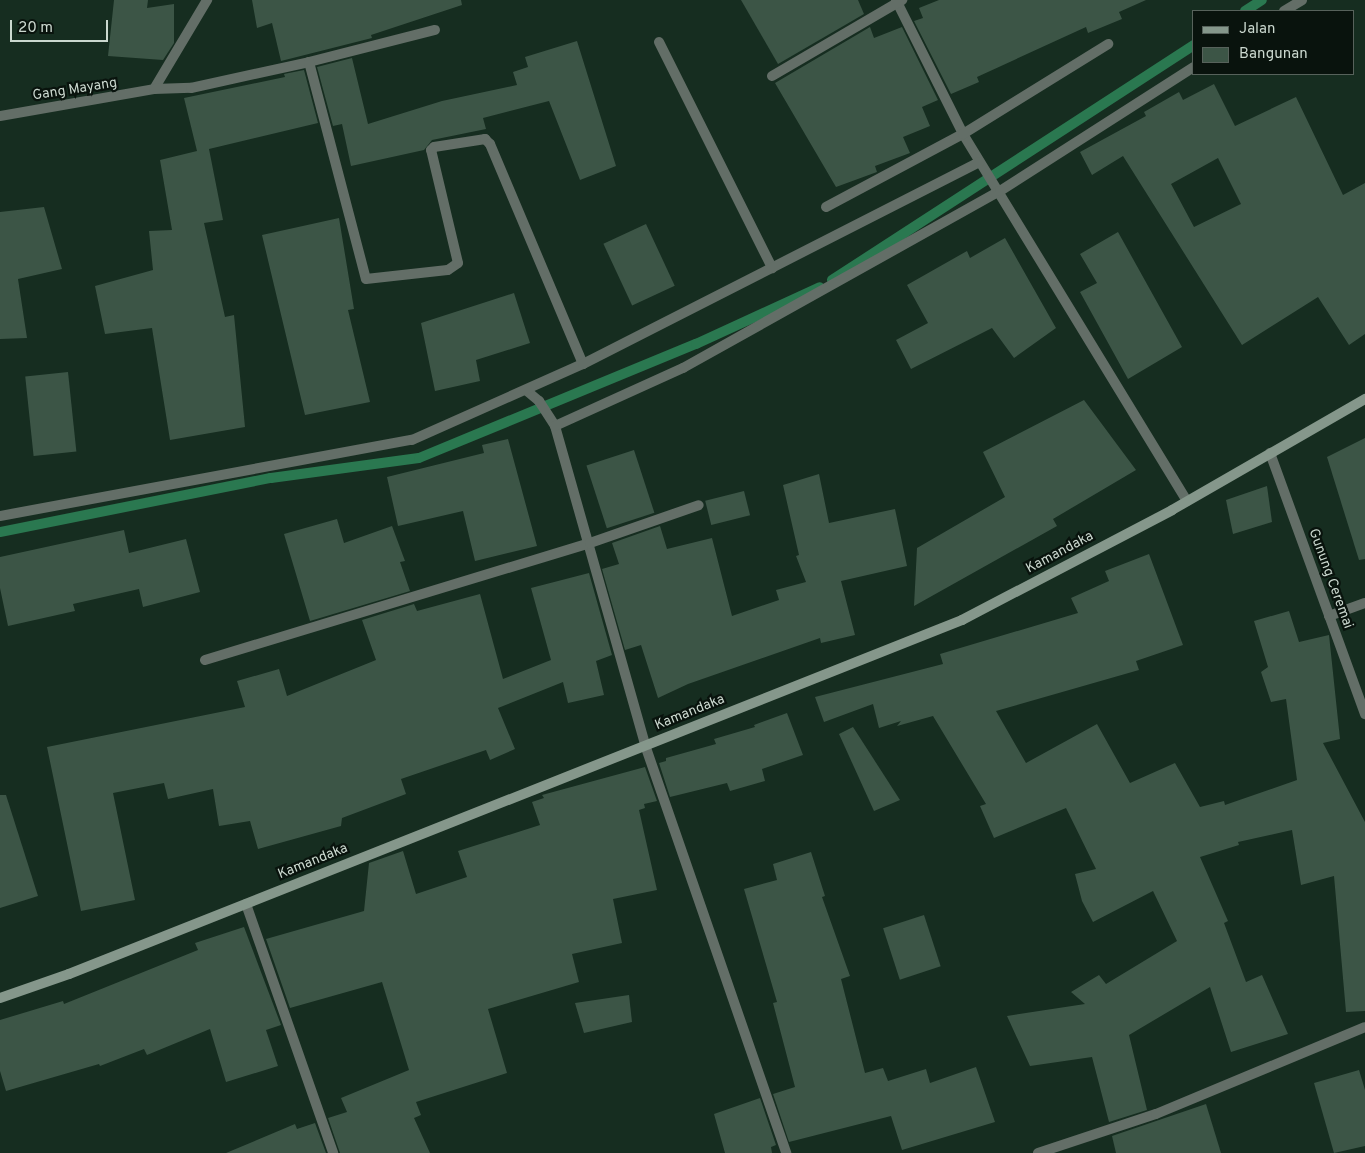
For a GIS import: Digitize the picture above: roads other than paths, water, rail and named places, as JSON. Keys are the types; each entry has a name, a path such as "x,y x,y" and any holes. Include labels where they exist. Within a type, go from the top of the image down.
{"street":[{"path":"154,89 207,0"},
{"path":"1286,10 1302,0"},
{"path":"772,76 898,1 963,134 979,162 997,187 1187,501"},
{"name":"Gang Mayang","path":"0,116 154,89 191,88 309,62 435,30"},
{"path":"659,42 772,268"},
{"path":"826,207 963,134 1108,44"},
{"path":"309,62 366,279 448,270 458,263 431,149 485,139 490,144 584,364"},
{"path":"552,422 683,368 997,187 1192,68"},
{"path":"0,516 412,440 527,391 584,364 979,162"},
{"path":"527,391 539,401 552,422 590,543 645,745 786,1153"},
{"name":"Kamandaka","path":"0,998 246,904 962,620 1187,501 1365,399"},
{"name":"Gunung Ceremai","path":"1270,453 1365,714"},
{"path":"205,660 590,543 699,505"},
{"path":"1329,616 1365,603"},
{"path":"246,904 333,1153"},
{"path":"1038,1153 1156,1114 1365,1027"}],"waterway":[{"path":"1247,10 1262,0"},
{"path":"832,280 1192,46"},
{"path":"0,532 271,478 419,458 696,344 820,287"}]}
